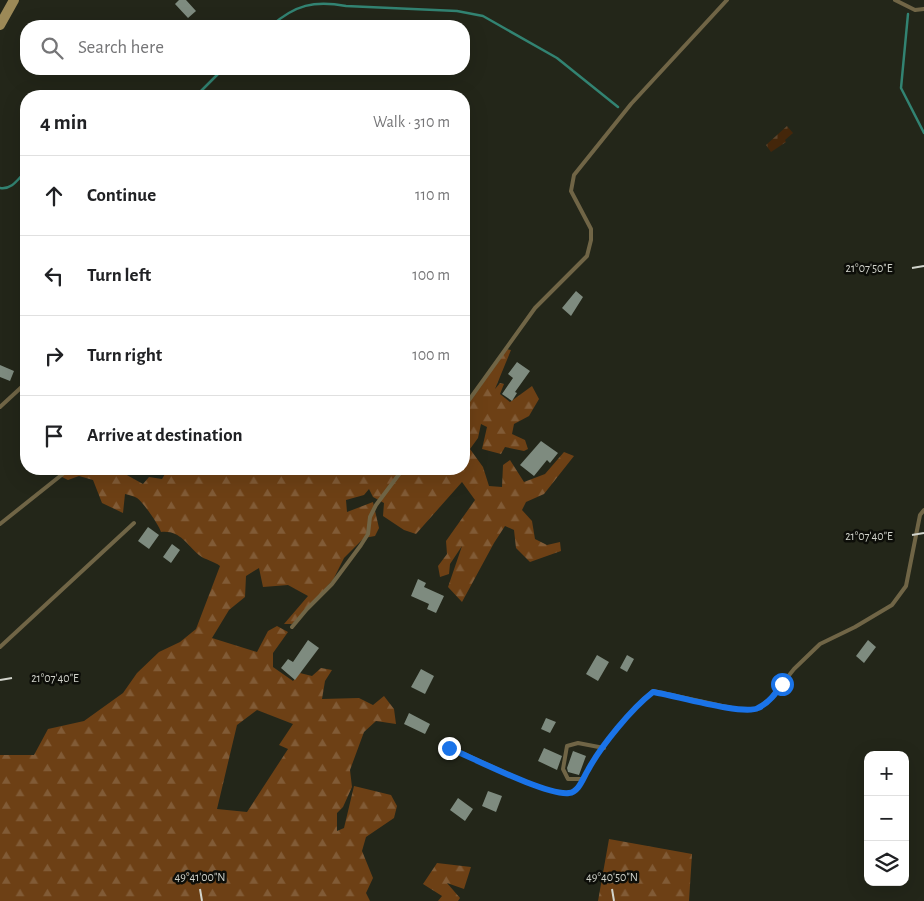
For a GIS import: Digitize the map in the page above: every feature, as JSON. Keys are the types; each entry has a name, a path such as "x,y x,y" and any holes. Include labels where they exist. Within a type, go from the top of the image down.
{"main road":[{"path":"0,25 14,0"}],"lane":[{"path":"470,399 535,308 587,256 592,240 590,229 571,191 574,175 630,104 728,0"},
{"path":"895,0 915,10 924,9"},
{"path":"0,407 20,388"},
{"path":"0,524 61,475"},
{"path":"292,627 307,608 332,584 361,545 368,534 370,517 376,505 399,475"},
{"path":"449,748 554,792 570,793 577,790 604,748 639,702 653,692 741,710 757,709 771,698 794,669 820,644 855,627 892,605 906,586 920,515 924,510"},
{"path":"0,647 134,524"},
{"path":"583,778 568,779 563,769 567,746 578,743 604,748"}],"green space":[{"path":"787,126 793,133 785,140 786,142 771,152 766,145"},
{"path":"506,349 511,350 495,389 500,383 504,384 500,394 510,402 532,386 539,399 529,416 514,424 512,434 525,440 528,449 524,451 505,447 501,454 482,449 487,427 481,424 478,438 470,449 470,400"},
{"path":"470,449 483,467 489,486 502,487 503,465 510,460 524,482 545,474 564,452 574,456 544,494 526,502 522,510 532,521 535,539 547,545 560,542 561,551 530,562 516,548 514,530 505,526 462,602 448,587 462,546 450,564 449,574 440,577 438,566 447,554 446,541 475,500 462,482 416,534 404,530 383,516 384,503 373,497 369,489 364,495 346,500 347,512 373,502 379,528 375,536 364,538 344,558 333,580 292,624 284,624 308,596 288,585 263,587 259,568 246,576 245,597 229,610 212,638 257,652 268,631 277,626 288,632 273,653 273,667 293,681 300,673 312,676 321,668 332,670 325,681 322,699 359,698 373,705 384,696 394,709 396,724 376,721 364,732 350,770 352,787 343,807 337,813 337,831 344,828 354,786 391,795 397,806 394,818 366,837 362,851 373,878 366,893 370,901 0,901 0,755 34,755 48,729 84,721 123,693 137,673 159,652 180,642 196,629 220,566 199,555 178,535 161,532 151,514 136,497 125,494 123,513 102,503 93,480 79,476 68,480 58,475 127,475 143,484 149,477 162,479 164,475 470,475","holes":["257,710 293,724 279,745 288,749 247,812 217,809 237,725"]},
{"path":"609,839 692,854 689,901 598,901"},
{"path":"437,863 471,867 464,889 447,883 460,898 458,901 438,901 442,896 423,884"}],"building":[{"path":"179,0 186,0 196,11 188,18 175,4"},
{"path":"576,291 583,297 571,316 562,308"},
{"path":"517,362 530,371 515,392 517,393 512,401 502,394 513,378 508,374"},
{"path":"0,365 14,371 10,381 0,377"},
{"path":"541,441 558,453 550,463 547,460 534,476 520,465"},
{"path":"148,527 159,535 149,549 138,541"},
{"path":"172,544 180,550 171,563 163,557"},
{"path":"418,579 426,583 424,587 444,596 436,613 427,609 429,604 411,596"},
{"path":"308,640 319,648 295,680 281,668 288,659 293,662"},
{"path":"868,640 876,647 864,663 856,656"},
{"path":"597,655 609,662 598,681 586,674"},
{"path":"627,655 634,659 627,672 620,668"},
{"path":"421,669 434,676 425,694 411,687"},
{"path":"409,713 430,724 425,734 404,724"},
{"path":"546,718 556,722 550,733 541,729"},
{"path":"544,748 562,756 557,770 538,761"},
{"path":"573,751 586,756 579,775 568,772 567,768"},
{"path":"488,791 502,796 496,812 482,806"},
{"path":"458,798 473,809 465,821 450,810"}],"waterway":[{"path":"279,20 297,9 315,4 457,11 483,16 557,58 618,107"},
{"path":"908,14 901,88 924,133"},
{"path":"202,90 217,75"},
{"path":"0,188 11,186 20,177"}],"route":[{"path":"449,748 554,792 570,793 577,790 590,766 639,702 653,692 672,694 741,710 757,709 771,698 782,684"}]}
